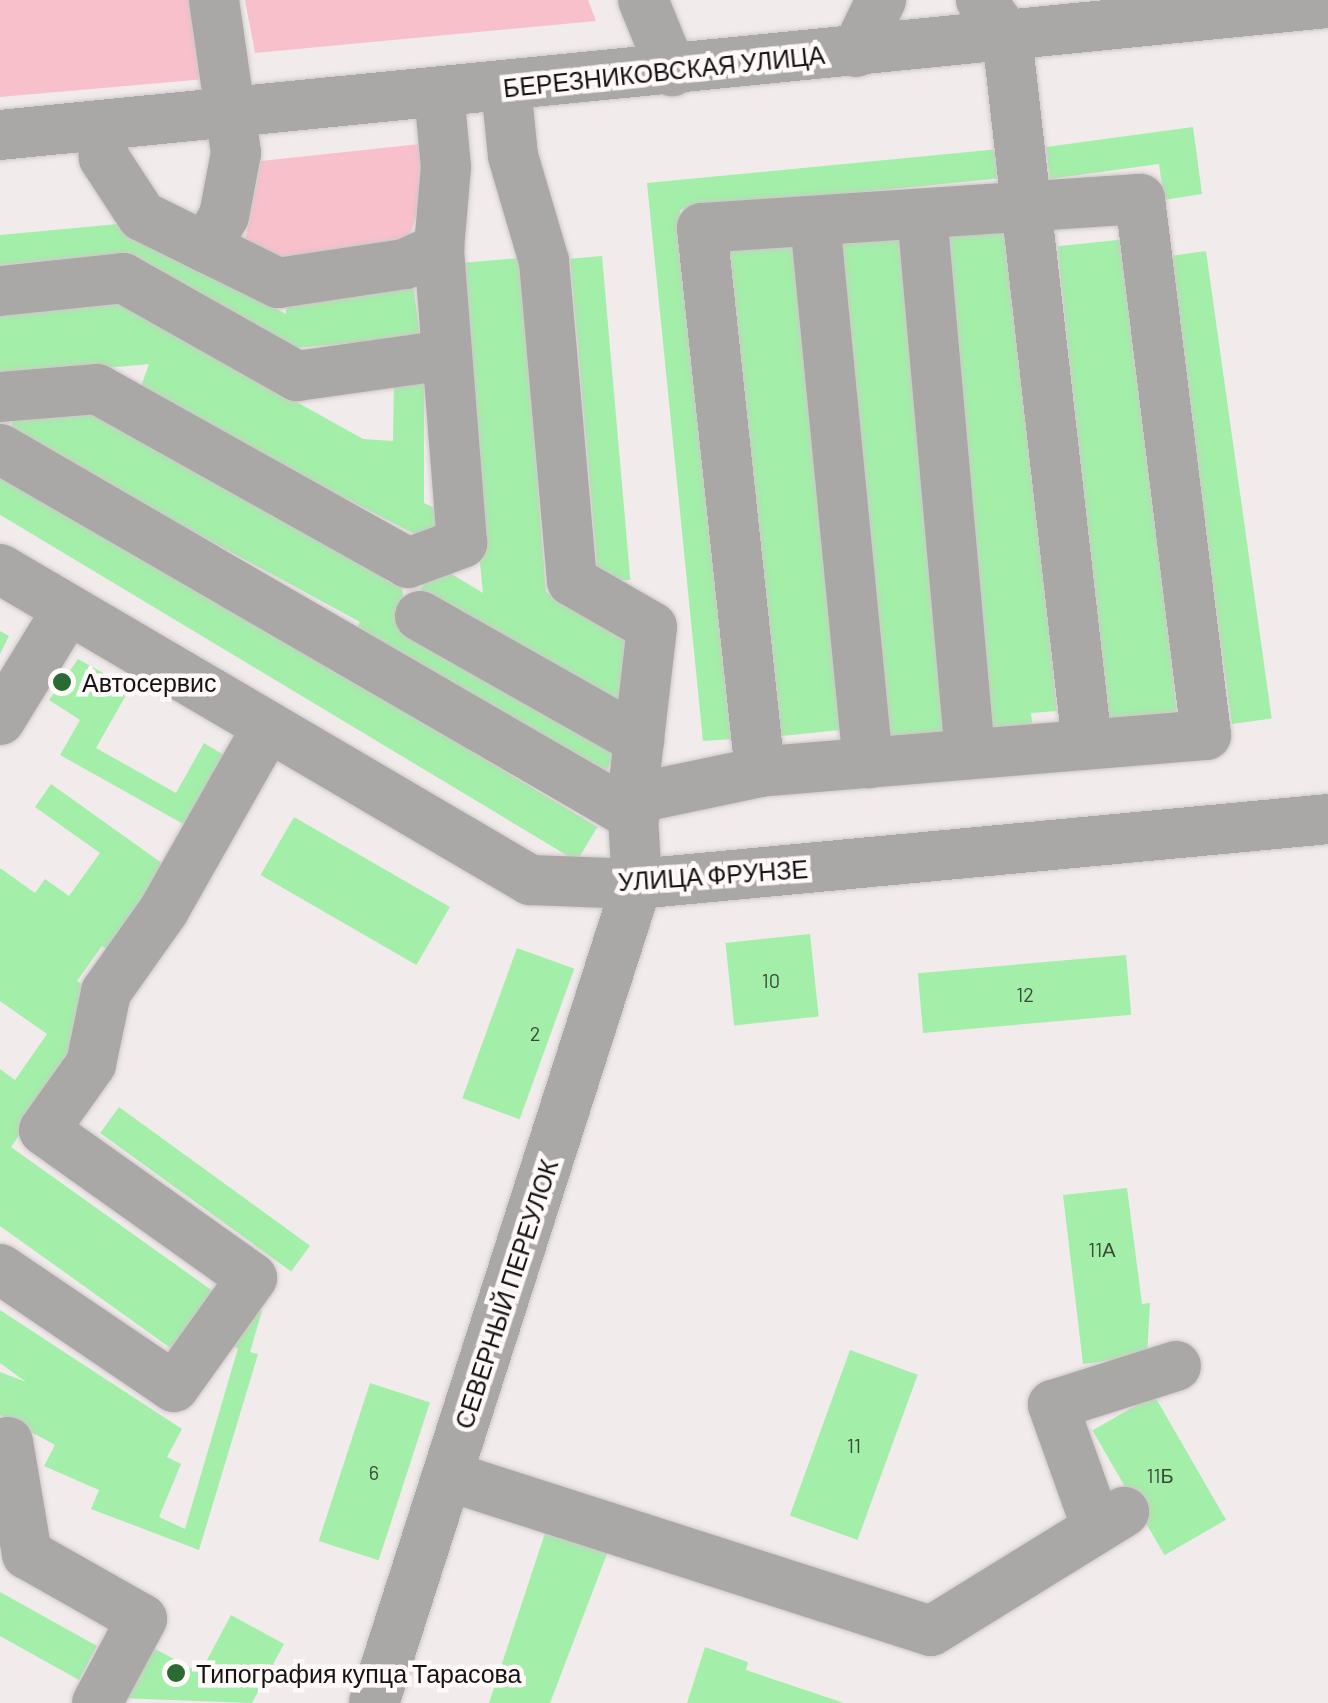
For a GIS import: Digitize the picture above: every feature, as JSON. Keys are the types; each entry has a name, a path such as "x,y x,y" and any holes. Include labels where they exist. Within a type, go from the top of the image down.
{"street":[{"path":"206,248 224,216 232,113 214,0"},
{"path":"643,0 672,71"},
{"path":"856,52 881,0"},
{"name":"БЕРЕЗНИКОВСКАЯ УЛИЦА","path":"0,135 856,52 994,18 1328,3"},
{"path":"994,18 1027,207 1087,744"},
{"path":"506,87 512,156 544,262 572,581 652,626 633,807 637,884"},
{"path":"0,397 97,389 408,563 462,543 440,248 439,93"},
{"path":"101,125 104,158 142,216 278,283 406,264 440,248"},
{"path":"0,449 633,807 760,772 1206,735 1140,199 702,228 760,772"},
{"path":"922,214 970,754"},
{"path":"815,221 868,763"},
{"path":"0,291 123,278 297,376 447,355"},
{"name":"УЛИЦА ФРУНЗЕ","path":"0,569 530,880 637,884 1328,819"},
{"path":"0,720 68,609"},
{"path":"420,616 639,740"},
{"path":"0,1269 174,1387 252,1278 44,1130 91,1064 106,992 164,910 268,726"},
{"name":"СЕВЕРНЫЙ ПЕРЕУЛОК","path":"374,1703 637,884"},
{"path":"448,1476 931,1631 1110,1520 1053,1405 1176,1366"},
{"path":"8,1442 26,1554 142,1619 97,1703"}],"shaded area":[{"path":"0,0 192,0 206,79 0,97"},
{"path":"245,0 588,0 596,21 255,53"},
{"path":"420,144 425,190 408,240 293,260 244,245 261,161"}],"building":[{"path":"1193,127 1202,194 1164,200 1159,164 1050,179 1046,147"},
{"path":"999,149 1003,178 680,210 733,739 703,741 647,183"},
{"path":"118,224 286,314 287,295 412,275 420,338 292,348 107,255 0,265 0,235"},
{"path":"1010,226 1057,711 1031,713 1033,730 993,734 944,232"},
{"path":"795,236 847,729 780,736 728,243"},
{"path":"902,238 954,731 888,738 836,245"},
{"path":"1127,239 1177,711 1107,719 1057,246"},
{"path":"1206,251 1272,718 1232,724 1166,257"},
{"path":"602,256 630,580 598,583 570,259"},
{"path":"520,258 546,592 641,646 618,709 418,594 435,564 483,593 450,264"},
{"path":"119,303 363,439 393,441 394,378 424,375 424,503 446,513 432,543 139,392 149,364 0,378 0,315"},
{"path":"110,414 391,569 386,581 402,587 405,611 619,749 605,773 353,636 360,622 11,433 13,415"},
{"path":"0,468 597,827 577,861 0,515"},
{"path":"0,631 9,636 0,654"},
{"path":"78,659 130,688 96,748 176,793 204,743 224,755 185,825 60,755 80,720 49,700"},
{"path":"51,784 173,871 114,955 102,946 77,981 89,989 83,1045 11,1147 217,1294 176,1352 0,1226 0,1069 15,1080 47,1034 0,1001 0,868 35,893 45,879 69,896 100,853 35,807"},
{"path":"294,817 450,907 416,965 260,875"},
{"path":"810,934 819,1017 734,1025 725,943"},
{"path":"517,948 574,969 520,1119 462,1098"},
{"path":"1126,955 1131,1015 923,1033 918,973"},
{"path":"119,1107 310,1246 291,1272 100,1133"},
{"path":"1127,1188 1142,1304 1150,1303 1147,1356 1083,1364 1063,1195"},
{"path":"240,1305 262,1311 250,1352 258,1354 199,1550 91,1509 99,1490 44,1466 55,1445 0,1415 0,1372 26,1382 0,1363 0,1310 182,1429 167,1457 181,1464 159,1517 185,1529 238,1348 228,1345"},
{"path":"850,1350 918,1375 857,1540 790,1515"},
{"path":"370,1383 430,1402 379,1560 319,1541"},
{"path":"1154,1395 1226,1520 1165,1555 1093,1430"},
{"path":"548,1524 610,1546 550,1703 489,1703"},
{"path":"0,1592 97,1646 79,1680 0,1636"},
{"path":"231,1615 284,1644 252,1703 117,1698 146,1644 200,1673"},
{"path":"705,1647 748,1662 746,1670 844,1703 687,1703"}],"place":[{"name":"Автосервис","path":"62,682"},
{"name":"Типография купца Тарасова","path":"176,1673"}]}
